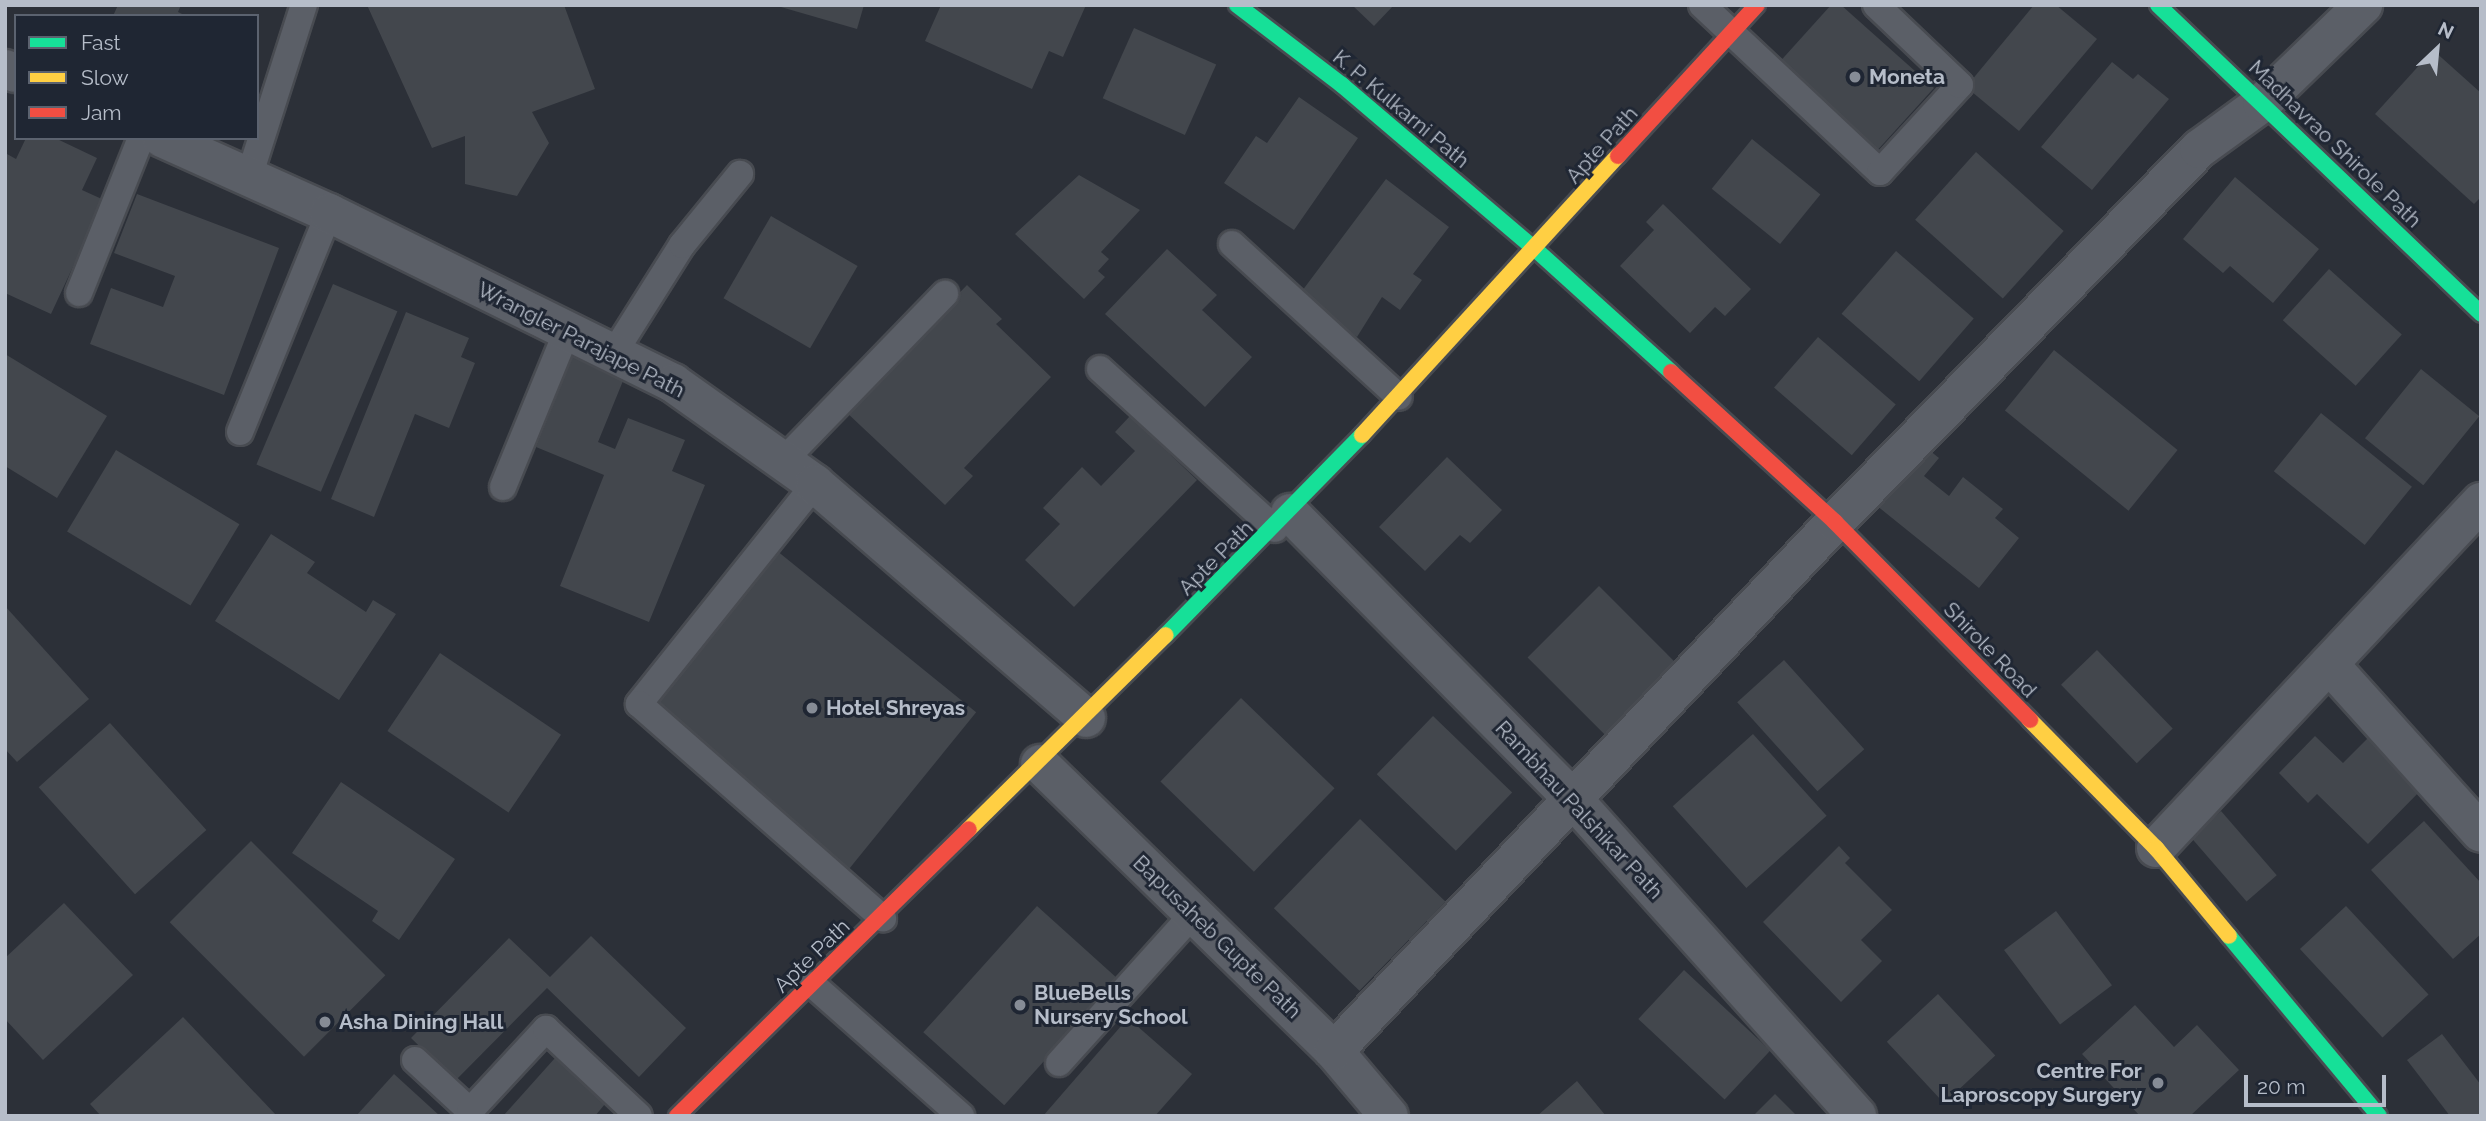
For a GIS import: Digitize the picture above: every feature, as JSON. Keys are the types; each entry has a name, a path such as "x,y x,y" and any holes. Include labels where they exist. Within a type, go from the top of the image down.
{"street":[{"name":"K. P. Kulkarni Path","path":"1237,5 1342,85 1535,249"},
{"name":"Apte Path","path":"677,1116 1040,764 1282,521 1758,5"},
{"name":"Madhavrao Shirole Path","path":"2158,5 2481,314"},
{"path":"1334,1051 1835,522 2199,149 2262,103 2363,5"},
{"name":"Wrangler Parajape Path","path":"166,140 329,212 673,383 816,484 1086,718"},
{"name":"Shirole Road","path":"1535,249 1835,522 2156,848 2379,1116"},
{"path":"2156,848 2481,502"},
{"name":"Rambhau Palshikar Path","path":"1282,521 1572,798 1857,1116"},
{"path":"2329,664 2481,833"},
{"name":"Bapusaheb Gupte Path","path":"1040,764 1334,1051 1389,1116"}],"lane":[{"path":"249,177 304,5"},
{"path":"1703,5 1880,172 1960,85 1876,5"},
{"path":"79,293 140,140"},
{"path":"614,354 682,245 740,174"},
{"path":"240,432 329,212"},
{"path":"1232,244 1399,397"},
{"path":"783,461 945,293"},
{"path":"503,487 567,331"},
{"path":"1100,369 1282,521"},
{"path":"816,484 639,704 883,918"},
{"path":"1059,1063 1193,914"},
{"path":"813,985 961,1116"},
{"path":"415,1060 470,1111 546,1029 639,1116"}],"building":[{"path":"118,5 181,5 178,12 182,14 114,14"},
{"path":"367,5 564,5 595,89 532,112 549,143 517,196 465,184 465,136 432,148"},
{"path":"774,5 864,5 857,29"},
{"path":"941,5 1086,5 1063,57 1049,51 1032,89 925,41"},
{"path":"1352,5 1394,5 1374,26"},
{"name":"Moneta","path":"1831,5 1841,5 1934,88 1874,154 1776,66"},
{"path":"2034,5 2056,5 2097,39 2019,131 1966,87"},
{"path":"1134,28 1216,65 1185,135 1103,98"},
{"path":"2433,50 2481,93 2481,197 2474,204 2375,114"},
{"path":"2112,62 2133,79 2138,74 2169,99 2092,190 2041,147"},
{"path":"1299,97 1358,138 1294,230 1224,183 1256,136 1267,143"},
{"path":"1752,139 1820,194 1780,244 1712,189"},
{"path":"25,140 59,140 97,158 82,190 104,200 51,314 5,293 5,158 7,154 16,159"},
{"path":"1976,152 2064,231 2003,299 1915,220"},
{"path":"1079,175 1140,210 1101,252 1109,259 1098,271 1105,277 1084,299 1015,234"},
{"path":"2235,177 2319,249 2273,303 2230,266 2223,273 2183,239"},
{"path":"1386,179 1449,227 1413,274 1422,280 1400,310 1382,297 1357,337 1299,295"},
{"path":"137,194 279,248 224,395 90,344 111,288 163,307 175,276 114,253"},
{"path":"1663,204 1751,289 1725,316 1715,307 1690,333 1620,266 1654,230 1646,222"},
{"path":"771,216 858,266 810,348 724,298"},
{"path":"1167,249 1217,295 1202,310 1252,357 1205,407 1105,314"},
{"path":"1896,251 1974,319 1919,381 1842,314"},
{"path":"2329,269 2402,335 2356,386 2283,320"},
{"path":"333,284 397,311 321,492 256,464"},
{"path":"967,285 1002,319 996,324 1051,377 964,468 973,476 945,505 845,411"},
{"path":"406,312 469,338 461,357 475,363 449,428 415,414 374,517 331,499"},
{"path":"1818,337 1896,405 1852,455 1774,388"},
{"path":"2054,350 2178,450 2128,511 2005,411"},
{"path":"5,354 107,416 57,498 5,466"},
{"path":"573,355 625,376 598,442 615,449 628,418 685,440 672,471 705,485 649,622 560,586 604,475 536,447"},
{"path":"2421,369 2479,416 2423,485 2365,438"},
{"path":"2321,413 2412,487 2365,545 2274,471"},
{"path":"1130,416 1197,480 1074,607 1025,560 1060,524 1043,508 1082,467 1101,486 1135,451 1115,432"},
{"path":"1914,438 1939,458 1924,476 1949,496 1963,477 2003,509 1995,518 2019,538 1979,588 1866,497"},
{"path":"116,450 239,524 191,606 67,531"},
{"path":"1447,457 1502,510 1470,543 1460,535 1425,571 1379,527"},
{"path":"271,534 315,562 307,573 366,612 373,600 396,614 339,700 215,621"},
{"name":"Hotel Shreyas","path":"771,546 976,712 849,869 644,703"},
{"path":"1599,586 1679,666 1607,737 1528,657"},
{"path":"5,606 89,699 17,762 5,749"},
{"path":"2097,650 2173,728 2137,763 2061,685"},
{"path":"440,653 561,735 508,813 387,731"},
{"path":"1784,660 1864,749 1817,791 1737,702"},
{"path":"1241,698 1335,788 1254,872 1160,781"},
{"path":"1433,716 1512,792 1456,851 1377,774"},
{"path":"110,723 206,830 135,894 39,787"},
{"path":"1753,734 1827,816 1746,888 1673,806"},
{"path":"2372,734 2425,786 2368,844 2317,794 2308,803 2279,773 2315,736 2343,763"},
{"path":"341,782 455,859 399,940 372,921 378,911 292,853"},
{"path":"2221,811 2277,875 2247,901 2191,837"},
{"path":"1360,819 1446,902 1359,991 1274,908"},
{"path":"2424,821 2481,883 2481,934 2453,959 2371,870"},
{"path":"251,841 385,975 304,1057 170,922"},
{"path":"1839,846 1850,858 1845,863 1892,910 1861,940 1882,961 1841,1002 1763,922"},
{"path":"64,903 133,975 43,1060 5,1019 5,958"},
{"name":"BlueBells Nursery School","path":"1037,906 1118,979 1004,1105 923,1032"},
{"path":"2346,906 2429,994 2382,1037 2300,949"},
{"path":"2056,911 2112,985 2060,1024 2004,950"},
{"path":"591,936 686,1028 639,1077 547,988 455,1081 411,1038 509,938 550,977"},
{"path":"1684,970 1770,1050 1725,1099 1638,1019"},
{"path":"1938,994 1995,1055 1944,1103 1887,1042"},
{"path":"2135,1005 2174,1047 2197,1025 2239,1070 2190,1116 2140,1116 2082,1054"},
{"path":"183,1017 277,1116 101,1116 90,1104"},
{"path":"1128,1018 1192,1074 1155,1116 1043,1116"},
{"path":"2442,1034 2481,1085 2481,1116 2450,1116 2407,1060"},
{"path":"555,1058 605,1104 595,1116 503,1116"},
{"path":"394,1074 440,1116 356,1116"},
{"path":"1577,1081 1606,1116 1537,1116"},
{"path":"1775,1094 1797,1116 1753,1116"}],"traffic: fast":[{"path":"1237,5 1342,85 1535,249 1671,372"},
{"path":"2158,5 2481,314"},
{"path":"1166,635 1362,435"},
{"path":"2229,936 2379,1116"}],"traffic: slow":[{"path":"1362,435 1618,156"},
{"path":"969,829 1166,635"},
{"path":"2030,720 2156,848 2229,936"}],"traffic: jam":[{"path":"1618,156 1757,5"},
{"path":"1671,372 1835,522 2030,720"},
{"path":"677,1116 969,829"}],"place":[{"name":"Moneta","path":"1855,77"},
{"name":"Hotel Shreyas","path":"812,708"},
{"name":"BlueBells Nursery School","path":"1020,1005"},
{"name":"Asha Dining Hall","path":"325,1022"},
{"name":"Centre For Laproscopy Surgery","path":"2158,1083"}]}
